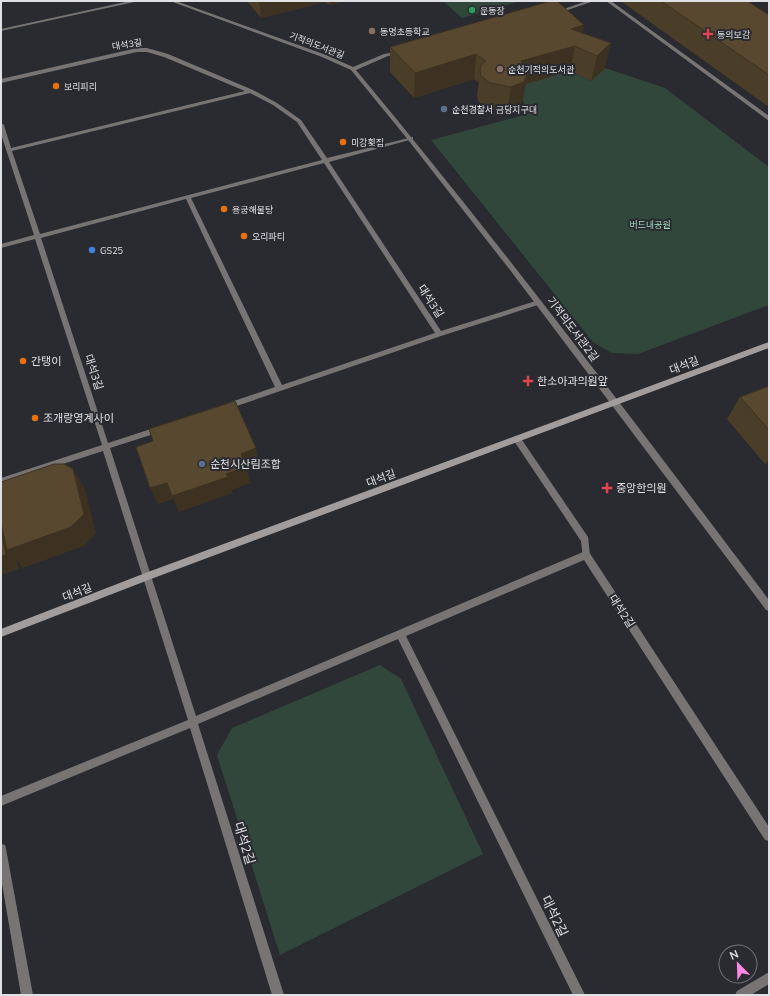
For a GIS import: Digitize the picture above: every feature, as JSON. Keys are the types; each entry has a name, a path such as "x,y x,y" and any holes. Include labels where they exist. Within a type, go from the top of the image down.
{"main road":[{"name":"대석길","path":"1,633 148,576 769,345"}],"street":[{"path":"1,30 137,1"},
{"name":"기적의도서관길","path":"172,1 324,56 353,69 389,54 408,52"},
{"path":"554,12 592,1"},
{"path":"608,1 769,119"},
{"name":"대석3길","path":"1,81 137,50 147,50 251,91 285,110 299,121 326,160 439,334 220,409"},
{"name":"기적의도서관2길","path":"353,69 411,138 539,302 769,608"},
{"path":"9,150 251,91"},
{"name":"대석3길","path":"1,125 148,576"},
{"path":"1,246 411,138"},
{"path":"188,197 280,389"},
{"path":"439,334 539,302"},
{"path":"1,481 167,427"},
{"path":"1,801 401,635 586,555 585,540 517,439"},
{"name":"대석2길","path":"586,555 769,836"},
{"name":"대석2길","path":"148,576 278,995"},
{"name":"대석2길","path":"401,635 579,995"},
{"path":"1,849 27,995"},
{"path":"741,995 769,978"}],"green space":[{"name":"운동장","path":"443,1 521,1 462,18"},
{"name":"버드내공원","path":"605,68 665,88 769,167 769,305 638,354 612,353 593,342 431,140 528,114 517,86 570,71 591,81"},
{"path":"380,665 401,679 483,854 280,955 217,755 232,728"}],"building":[{"path":"551,1 557,1 584,25 571,29 611,43 597,56 575,46 521,61 527,74 524,82 511,87 490,83 481,76 481,65 486,61 476,54 415,73 390,47"},
{"path":"661,1 747,1 769,15 769,75"},
{"path":"769,386 769,430 740,397"},
{"name":"순천시산림조합","path":"235,401 256,448 241,454 246,467 226,474 228,477 172,496 167,483 150,488 136,447 153,441 149,429"},
{"path":"54,464 64,464 73,469 84,514 71,527 7,550 1,523 1,482"},
{"path":"1,531 6,555 1,556"}],"place":[{"name":"운동장","path":"472,10"},
{"name":"동명초등학교","path":"372,31"},
{"name":"동의보감","path":"708,34"},
{"name":"순천기적의도서관","path":"500,69"},
{"name":"보리피리","path":"56,86"},
{"name":"순천경찰서 금당지구대","path":"444,109"},
{"name":"미강횟집","path":"343,142"},
{"name":"용궁해물탕","path":"224,209"},
{"name":"오리파티","path":"244,236"},
{"name":"GS25","path":"92,250"},
{"name":"간탱이","path":"23,361"},
{"name":"한소아과의원앞","path":"528,381"},
{"name":"조개랑영계사이","path":"35,418"},
{"name":"순천시산림조합","path":"202,464"},
{"name":"중앙한의원","path":"607,488"}]}
